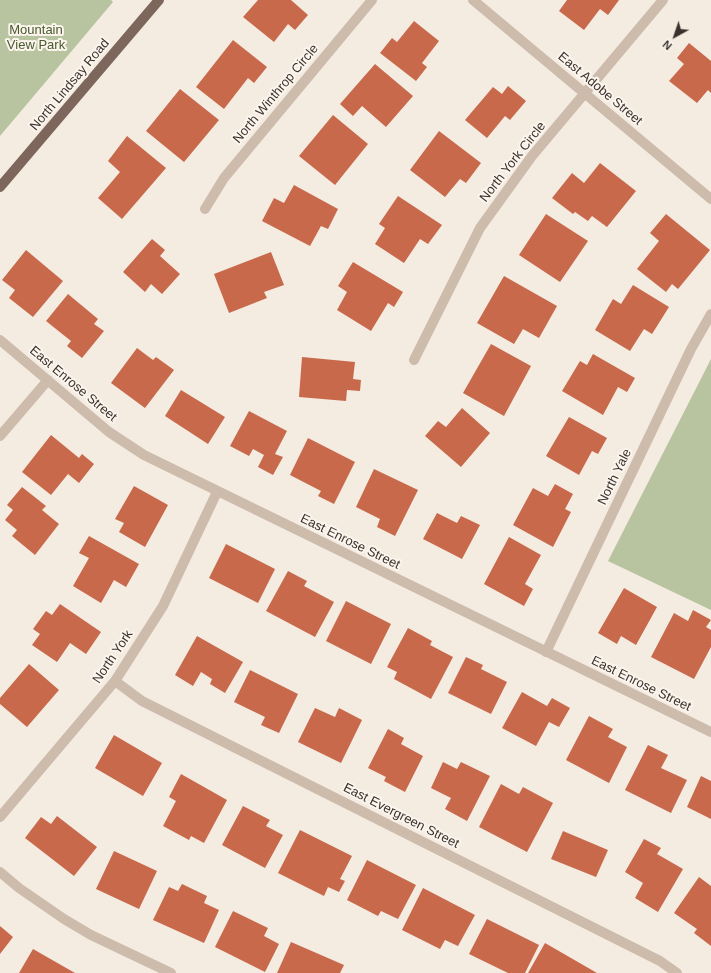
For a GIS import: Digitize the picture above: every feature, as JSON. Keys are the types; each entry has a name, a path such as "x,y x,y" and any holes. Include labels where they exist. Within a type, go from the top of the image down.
{"main road":[{"name":"North Lindsay Road","path":"0,187 159,0"}],"street":[{"name":"North Winthrop Circle","path":"205,209 224,178 372,0"},
{"name":"East Adobe Street","path":"473,0 711,199"},
{"name":"North York Circle","path":"414,360 480,228 532,156 663,0"},
{"name":"North Yale","path":"546,652 691,349 711,314"},
{"name":"East Enrose Street","path":"0,340 115,436 144,455 711,732"},
{"path":"0,436 48,380"},
{"name":"North York","path":"0,817 115,681 163,606 218,492"},
{"name":"East Evergreen Street","path":"115,681 142,701 660,961 677,973"},
{"path":"0,872 19,888 64,919 92,935 171,973"}],"green space":[{"name":"Mountain View Park","path":"0,0 111,0 113,2 0,136"},
{"path":"711,359 711,610 608,561"}],"building":[{"path":"258,0 291,0 308,15 295,30 288,24 274,42 243,17"},
{"path":"567,0 619,0 608,15 600,9 584,30 559,11"},
{"path":"414,21 439,41 422,63 427,67 416,81 380,53 392,38 397,42"},
{"path":"233,40 267,67 254,83 248,78 224,109 196,87"},
{"path":"689,43 711,61 711,93 708,90 697,103 669,81 684,64 677,58"},
{"path":"375,64 413,96 386,127 362,106 353,116 340,104"},
{"path":"508,86 526,101 510,120 505,116 487,138 465,120 493,87 502,94"},
{"path":"180,89 219,120 184,162 146,131"},
{"path":"333,115 368,144 335,185 299,156"},
{"path":"439,131 481,163 466,183 460,179 445,197 410,170"},
{"path":"127,136 166,168 122,219 98,198 120,172 108,161"},
{"path":"600,163 636,191 607,227 592,216 588,221 575,212 573,214 552,198 572,173 584,183"},
{"path":"294,185 338,209 328,229 321,226 310,246 262,221 274,198 284,203"},
{"path":"398,196 442,225 428,244 420,239 404,263 375,244 385,228 379,224"},
{"path":"546,214 588,241 560,282 519,255"},
{"path":"666,214 710,250 678,289 672,284 666,292 637,269 659,241 650,233"},
{"path":"152,239 165,250 160,256 180,274 162,294 151,284 145,292 123,272"},
{"path":"26,250 63,281 33,317 9,298 15,290 2,280"},
{"path":"271,252 284,285 264,292 267,298 229,313 214,274"},
{"path":"353,262 403,292 394,307 388,303 371,331 337,310 347,292 338,286"},
{"path":"504,276 557,306 539,338 523,329 514,344 477,323"},
{"path":"633,285 669,307 652,334 644,329 630,351 595,330 613,299 621,304"},
{"path":"68,294 98,319 94,324 104,331 82,358 67,346 71,341 46,321"},
{"path":"491,344 531,366 504,416 463,393"},
{"path":"137,348 153,360 156,357 174,370 145,408 111,383"},
{"path":"593,354 635,378 627,392 618,387 603,415 562,391 580,361 587,365"},
{"path":"302,357 355,362 353,379 361,380 360,391 347,390 346,401 299,397"},
{"path":"181,390 225,417 208,444 165,416"},
{"path":"462,408 490,433 461,467 425,436 438,421 446,427"},
{"path":"249,411 287,431 275,454 283,457 273,475 258,467 264,455 253,449 249,456 230,446"},
{"path":"569,417 607,438 598,454 592,451 579,475 546,456"},
{"path":"51,435 79,458 82,454 94,464 79,483 68,474 51,495 22,472"},
{"path":"308,438 355,462 334,504 318,496 321,491 290,475"},
{"path":"374,469 418,490 395,536 377,527 380,519 356,507"},
{"path":"555,484 573,494 565,509 571,512 553,547 513,525 533,488 548,496"},
{"path":"134,486 168,505 145,547 119,532 124,523 115,519"},
{"path":"22,487 46,506 42,510 59,524 35,555 12,536 17,530 5,520 13,510 7,505"},
{"path":"437,513 457,523 461,516 480,525 462,559 423,539"},
{"path":"89,536 139,564 126,587 114,580 101,603 73,586 89,558 79,553"},
{"path":"509,537 541,555 525,584 533,589 524,606 484,584"},
{"path":"226,544 275,569 258,603 209,578"},
{"path":"288,571 307,581 304,586 334,602 315,637 266,611"},
{"path":"624,588 657,607 636,645 621,636 617,644 598,633"},
{"path":"346,601 391,624 371,664 326,641"},
{"path":"60,604 101,632 86,654 70,643 57,662 32,645 40,634 33,629 46,611 52,615"},
{"path":"693,610 711,620 706,627 711,630 711,647 694,679 651,657 674,613 688,621"},
{"path":"408,628 432,641 430,645 453,657 431,699 394,679 397,672 387,667"},
{"path":"197,636 243,662 225,693 210,684 212,679 201,672 193,686 175,675"},
{"path":"466,657 483,665 481,669 507,682 491,714 448,693"},
{"path":"29,664 59,690 27,727 0,704 0,698"},
{"path":"250,670 298,694 279,733 261,725 265,717 234,702"},
{"path":"522,692 547,706 552,698 570,708 559,727 549,722 536,746 502,728"},
{"path":"315,708 335,717 339,708 362,720 341,763 298,742"},
{"path":"589,716 613,729 608,737 627,747 609,783 566,760"},
{"path":"388,729 404,738 401,744 423,756 405,792 384,781 386,777 368,768"},
{"path":"114,735 162,763 143,796 95,768"},
{"path":"648,745 668,755 661,768 687,780 671,813 625,790"},
{"path":"443,762 457,769 461,762 490,776 467,821 445,809 451,798 431,788"},
{"path":"181,774 227,800 204,843 191,836 189,840 163,826 176,801 169,797"},
{"path":"701,776 711,781 711,819 687,807"},
{"path":"501,784 519,794 523,787 553,803 527,852 479,827"},
{"path":"243,806 270,820 266,826 283,835 265,868 222,845"},
{"path":"57,816 97,847 74,876 25,838 41,817 51,824"},
{"path":"300,830 352,856 340,879 345,881 339,892 328,887 324,896 278,873"},
{"path":"563,831 608,850 596,877 551,859"},
{"path":"644,839 661,848 657,854 683,869 658,912 635,898 643,883 625,872"},
{"path":"114,851 157,871 139,909 96,889"},
{"path":"367,860 416,885 398,919 381,911 378,916 347,900"},
{"path":"699,877 711,886 711,946 694,933 697,929 674,913"},
{"path":"182,884 207,896 204,903 219,910 204,943 153,920 169,887 178,891"},
{"path":"423,888 475,915 458,946 445,940 440,949 402,930"},
{"path":"233,911 268,928 264,936 279,944 265,972 215,947"},
{"path":"487,919 539,945 525,973 508,973 469,954"},
{"path":"0,926 13,937 0,954"},
{"path":"291,942 344,965 340,973 277,973"},
{"path":"545,943 597,973 528,973"},
{"path":"33,949 75,973 19,973"}]}
